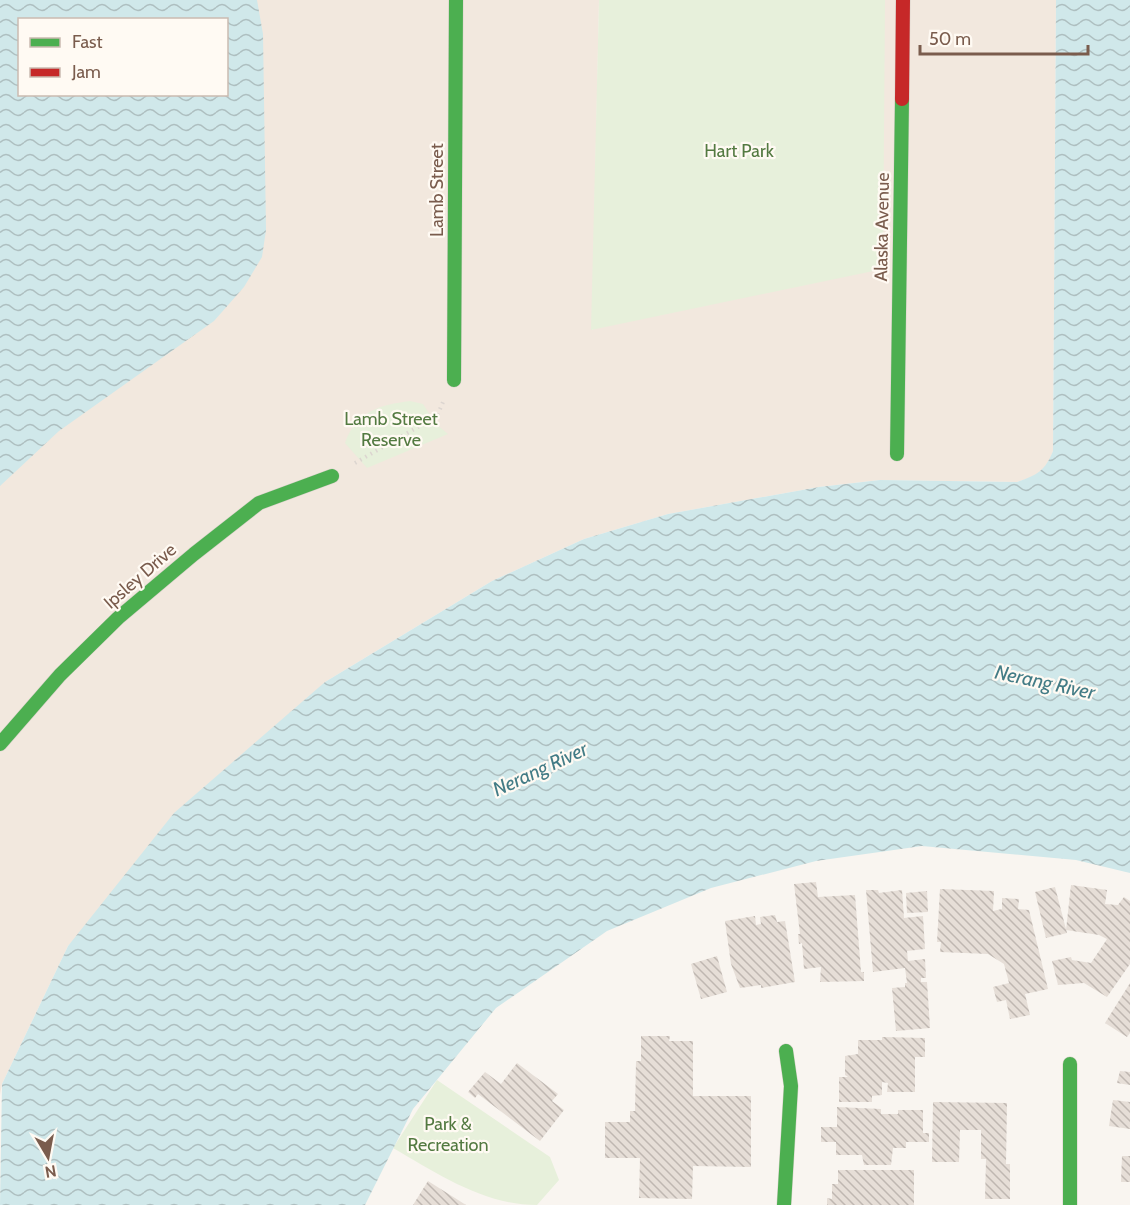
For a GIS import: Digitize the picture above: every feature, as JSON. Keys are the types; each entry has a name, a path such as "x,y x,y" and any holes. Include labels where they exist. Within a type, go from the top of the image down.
{"street":[{"name":"Lamb Street","path":"454,380 456,0"},
{"name":"Alaska Avenue","path":"897,454 903,0"},
{"name":"Ipsley Drive","path":"0,744 68,666 118,618 194,554 259,503 332,476"},
{"path":"784,1205 791,1086 786,1051"},
{"path":"1070,1064 1070,1205"}],"path":[{"path":"332,476 437,416 454,380"}],"shaded area":[{"path":"0,0 599,0 592,330 885,0 1056,0 1053,451 1047,467 1036,476 1017,482 880,480 819,487 668,514 584,539 492,581 325,682 68,946 2,1084 0,1095"}],"green space":[{"name":"Hart Park","path":"599,0 885,0 883,269 591,330"},
{"name":"Lamb Street Reserve","path":"410,401 423,404 436,424 448,434 367,468 345,443 350,432 362,417 370,412"},
{"name":"Park & Recreation","path":"437,1080 550,1157 559,1180 537,1205 517,1204 480,1194 393,1148"}],"water":[{"path":"0,0 257,0 263,34 266,230 262,257 244,287 214,321 59,431 0,486"},
{"name":"Nerang River","path":"1056,0 1130,0 1130,873 1076,860 922,846 816,861 711,888 607,931 496,1008 413,1109 365,1205 0,1205 2,1084 68,946 174,813 325,682 492,581 584,539 668,514 819,487 880,480 1017,482 1043,468 1053,451"}],"building":[{"path":"816,882 818,897 855,895 861,972 864,972 864,981 820,982 821,967 804,969 802,943 799,944 798,934 800,934 794,884"},
{"path":"1071,885 1107,890 1105,904 1118,905 1124,897 1130,901 1130,964 1107,997 1084,983 1058,985 1052,961 1071,957 1072,960 1091,963 1107,939 1099,935 1066,930"},
{"path":"1055,887 1067,933 1046,938 1035,892"},
{"path":"940,889 994,891 993,911 1002,909 1002,898 1019,899 1018,909 1029,910 1048,989 1025,994 1030,1015 1010,1019 1006,1000 997,1002 993,987 1009,983 1004,964 988,954 940,952 941,942 937,942"},
{"path":"866,890 878,890 879,893 902,890 904,918 923,916 925,949 907,951 908,961 925,959 926,978 921,978 921,982 927,982 930,1028 896,1031 892,988 905,987 907,983 905,968 873,972"},
{"path":"927,891 928,912 907,913 906,893"},
{"path":"775,915 777,922 785,921 795,982 761,988 761,985 740,988 731,964 725,921 755,916 756,925 761,924 760,917"},
{"path":"717,956 727,992 701,999 691,964"},
{"path":"1130,983 1130,1033 1127,1037 1105,1023"},
{"path":"641,1036 670,1036 669,1041 693,1041 693,1096 751,1096 751,1167 693,1166 692,1199 639,1198 640,1158 605,1158 605,1122 630,1122 630,1111 635,1111 636,1061 641,1061"},
{"path":"882,1037 925,1038 925,1057 915,1057 915,1092 887,1092 888,1083 882,1082 882,1095 872,1096 872,1102 839,1102 839,1077 848,1077 845,1075 845,1056 858,1054 858,1040 882,1040"},
{"path":"517,1063 558,1094 552,1101 564,1110 540,1141 478,1094 475,1098 468,1092 485,1072 501,1084"},
{"path":"1120,1071 1130,1072 1130,1085 1117,1083"},
{"path":"1113,1100 1130,1102 1130,1129 1109,1126"},
{"path":"933,1102 1007,1103 1006,1164 1010,1164 1010,1199 985,1199 986,1159 981,1159 981,1130 960,1130 959,1162 932,1162"},
{"path":"837,1107 881,1109 881,1114 898,1114 898,1110 923,1110 923,1133 929,1133 929,1142 906,1142 906,1148 893,1148 891,1165 864,1165 862,1155 836,1155 836,1142 821,1142 821,1127 837,1127"},
{"path":"1122,1156 1130,1156 1130,1182 1121,1182"},
{"path":"838,1170 914,1170 914,1205 827,1205 827,1198 832,1199 832,1184 838,1184"},
{"path":"428,1181 466,1205 413,1205"}],"traffic: fast":[{"path":"454,380 456,0"},
{"path":"897,454 902,99"},
{"path":"0,744 60,675 118,618 194,554 259,503 332,476"},
{"path":"784,1205 791,1086 786,1051"},
{"path":"1070,1064 1070,1205"}],"traffic: jam":[{"path":"902,99 903,0"}]}
